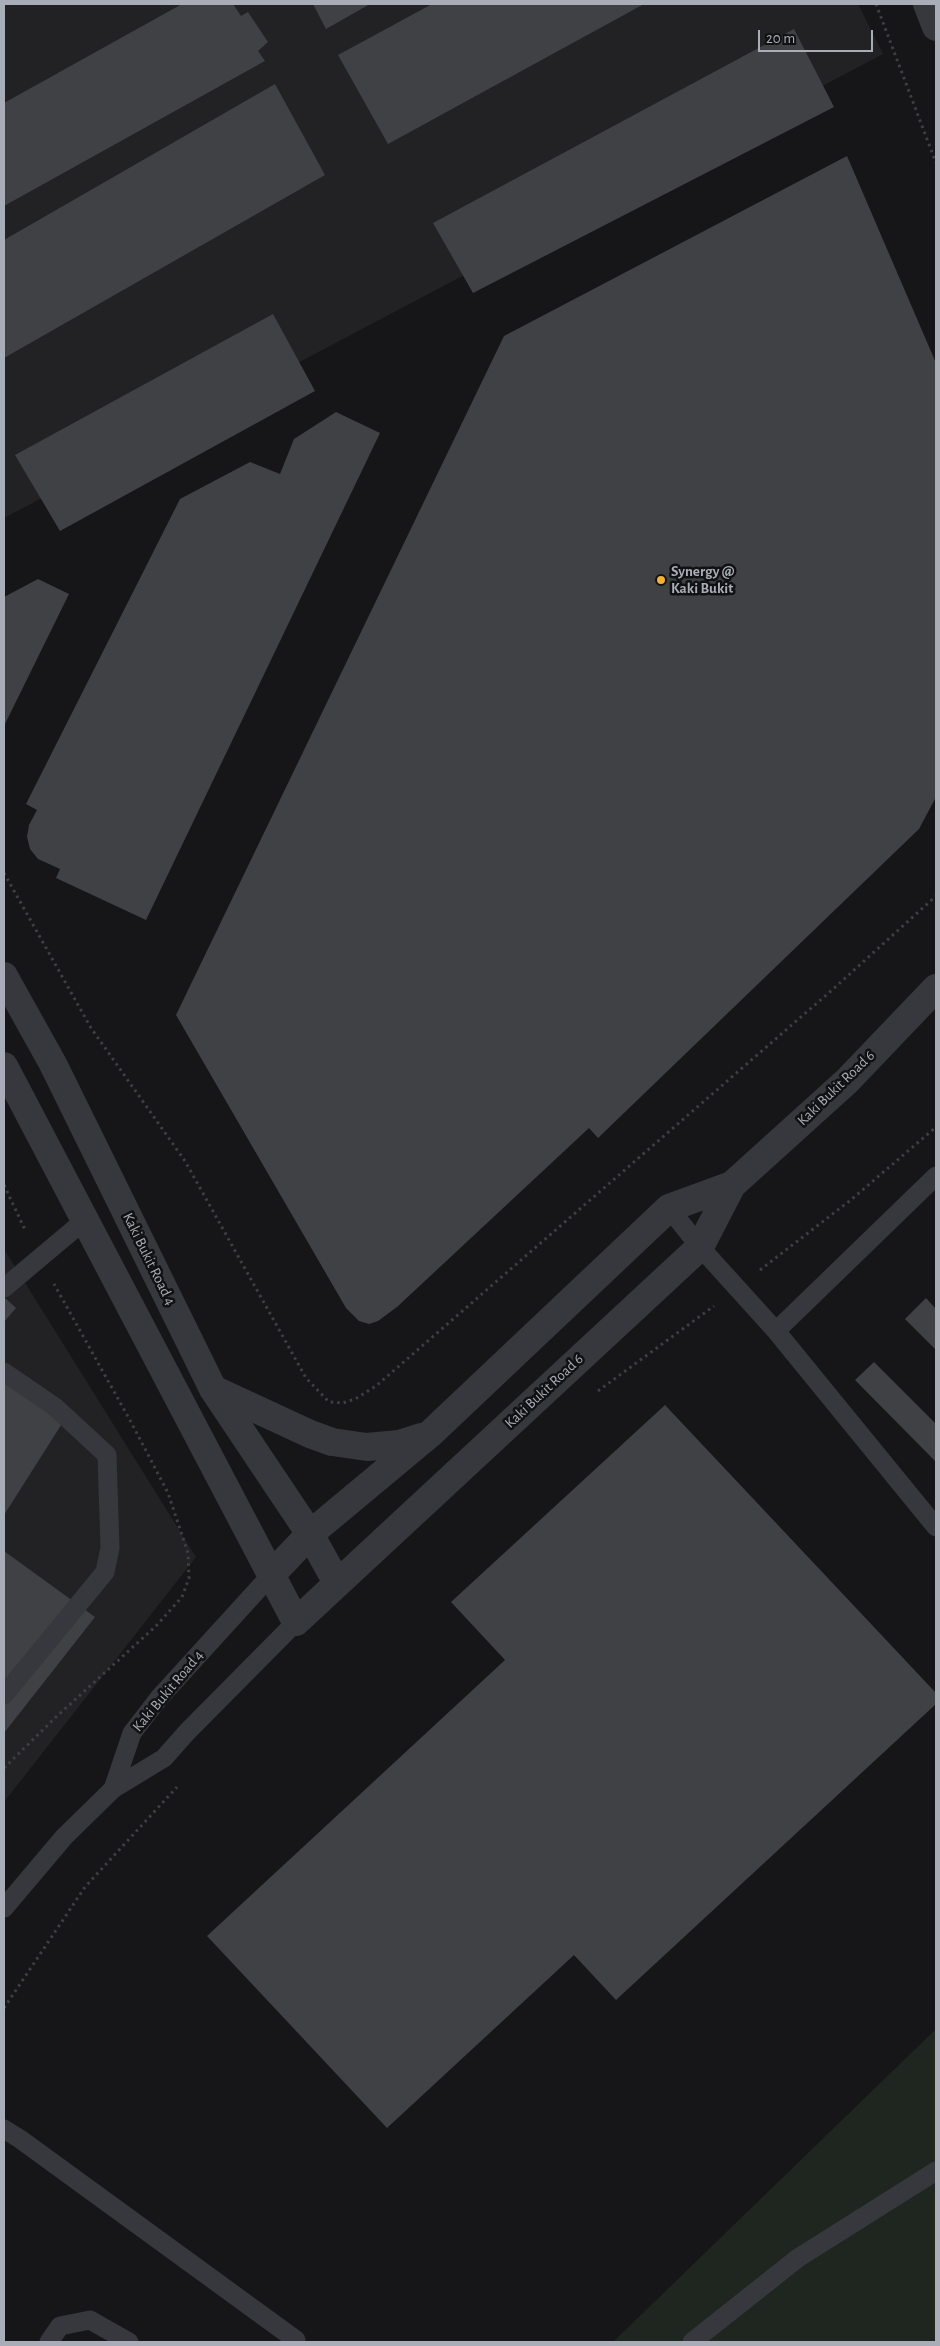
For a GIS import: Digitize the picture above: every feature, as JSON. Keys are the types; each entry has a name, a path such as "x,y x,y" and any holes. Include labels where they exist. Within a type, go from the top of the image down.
{"street":[{"path":"927,4 936,27"},
{"name":"Kaki Bukit Road 4","path":"4,976 53,1064 213,1390 310,1534 337,1583"},
{"name":"Kaki Bukit Road 6","path":"337,1583 700,1247 732,1185 847,1080 936,988"},
{"path":"4,1066 296,1622 337,1583"},
{"name":"Kaki Bukit Road 6","path":"310,1534 430,1434 669,1208 732,1185"},
{"path":"213,1390 332,1442 367,1447 399,1444 430,1434"},
{"name":"Kaki Bukit Road 4","path":"271,1574 310,1534"}],"lane":[{"path":"776,1331 936,1176"},
{"path":"669,1208 700,1247 776,1331 936,1527"},
{"path":"4,1288 85,1220"},
{"path":"4,1372 55,1407 107,1455 110,1548 105,1572 4,1696"},
{"name":"Kaki Bukit Road 4","path":"113,1790 132,1733 159,1698 271,1574"},
{"path":"4,1908 64,1838 113,1790 164,1758 296,1622"},
{"path":"4,2130 20,2138 296,2340"},
{"path":"692,2342 798,2258 936,2171"},
{"path":"49,2342 60,2326 90,2320 128,2342"}],"path":[{"path":"876,4 936,163"},
{"path":"4,873 91,1028 185,1161 306,1378 329,1402 343,1402 355,1399 376,1386 832,990 936,896"},
{"path":"597,1392 737,1288 852,1199 936,1127"},
{"path":"4,1185 39,1258"},
{"path":"4,2008 86,1887 179,1786"}],"shaded area":[{"path":"4,4 858,4 883,54 4,518"},
{"path":"4,1249 196,1557 4,1802"},
{"path":"936,2029 936,2342 613,2342"}],"building":[{"path":"182,4 233,4 241,16 248,12 268,42 258,51 265,61 4,206 4,103"},
{"path":"313,4 370,4 326,29"},
{"path":"432,4 644,4 388,144 338,55"},
{"path":"794,29 834,107 473,293 433,223"},
{"path":"275,84 325,175 4,358 4,240"},
{"name":"Synergy @ Kaki Bukit","path":"847,156 936,363 936,797 919,829 598,1138 589,1128 397,1307 378,1321 369,1324 359,1321 346,1308 176,1015 504,336"},
{"path":"273,314 315,391 60,531 15,455"},
{"path":"336,412 380,433 146,920 56,878 60,869 38,859 30,849 27,837 29,825 37,810 26,804 180,499 250,462 280,474 294,439"},
{"path":"38,579 69,594 4,726 4,597"},
{"path":"4,1297 16,1308 4,1322"},
{"path":"926,1298 936,1309 936,1350 905,1319"},
{"path":"4,1362 70,1411 4,1515"},
{"path":"874,1362 936,1424 936,1462 855,1380"},
{"path":"665,1405 936,1693 936,1704 616,2000 574,1955 387,2128 207,1936 505,1660 451,1602"},
{"path":"4,1551 95,1617 4,1733"}],"place":[{"name":"Synergy @ Kaki Bukit","path":"661,580"}]}
